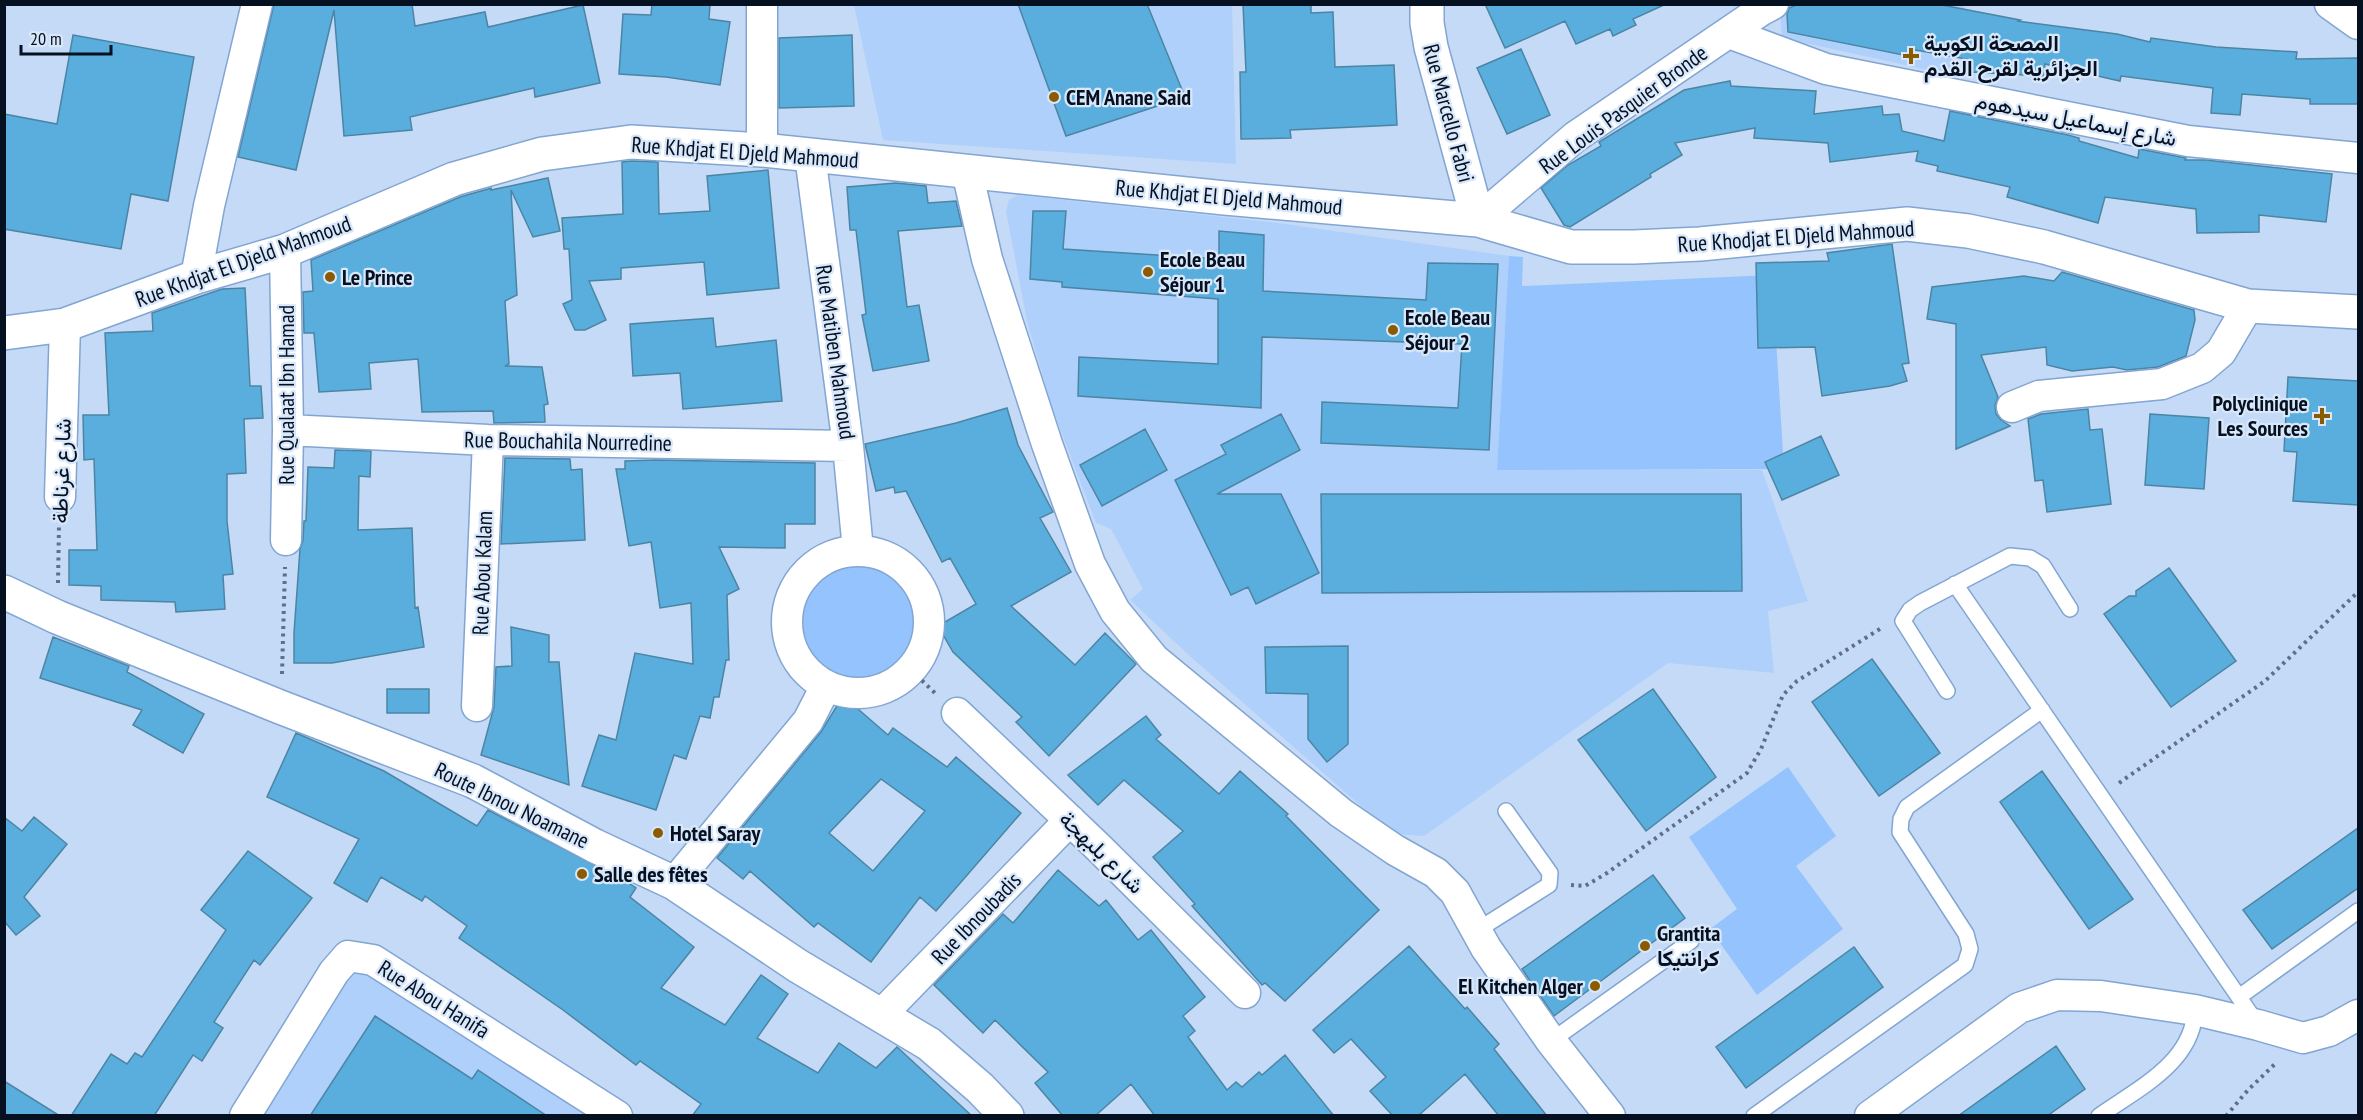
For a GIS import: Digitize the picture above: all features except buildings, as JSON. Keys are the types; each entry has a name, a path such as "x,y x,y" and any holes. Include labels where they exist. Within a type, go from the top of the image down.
{"street":[{"path":"196,277 209,206 257,4"},
{"path":"762,4 762,150"},
{"name":"Rue Marcello Fabri","path":"1427,4 1426,23 1431,47 1478,220"},
{"name":"Rue Louis Pasquier Bronde","path":"1478,220 1575,137 1730,33 1760,10 1773,4"},
{"path":"2330,4 2358,24"},
{"name":"شارع إسماعيل سيدهوم","path":"1730,33 1826,69 1872,79 2188,141 2358,158"},
{"name":"Rue Khdjat El Djeld Mahmoud","path":"4,333 65,325 196,277 285,251 454,179 542,154 631,142 762,150 1225,198 1478,220"},
{"name":"Rue Matiben Mahmoud","path":"810,155 848,446 858,550"},
{"path":"967,171 987,259 1047,444 1090,564 1115,611 1154,659 1341,813 1395,850 1436,873 1455,892 1486,948 1551,1041 1610,1116"},
{"name":"Rue Khodjat El Djeld Mahmoud","path":"1478,220 1571,247 1634,248 1907,224 1968,231 2044,247 2247,306 2358,312"},
{"name":"Rue Qualaat Ibn Hamad","path":"285,251 288,430 286,540"},
{"path":"2012,407 2039,396 2162,384 2202,368 2221,351 2247,306"},
{"name":"شارع غرناطة","path":"60,497 65,325"},
{"name":"Rue Bouchahila Nourredine","path":"288,430 488,440 848,446"},
{"name":"Rue Abou Kalam","path":"477,706 488,440"},
{"path":"858,550 884,554 906,567 921,586 930,610 929,636 920,659 903,678 890,686 866,693 841,692 826,686 808,673 790,645 786,620 791,596 804,573 824,558 858,550"},
{"name":"Route Ibnou Noamane","path":"4,592 57,617 472,781 595,846 674,883 798,966 929,1044 980,1088 1007,1116"},
{"path":"674,883 808,721 826,686"},
{"name":"شارع بلبهجة","path":"957,713 1070,820 1245,993"},
{"name":"Rue Ibnoubadis","path":"881,1015 1070,820"},
{"name":"Rue Abou Hanifa","path":"245,1116 334,972 348,956 373,960 617,1116"},
{"path":"1870,1116 2019,1008 2057,995 2101,996 2195,1010 2303,1038 2329,1031 2358,1015"}],"lane":[{"path":"1947,691 1904,621 1910,610 1920,603 2010,556 2030,558 2043,566 2070,609"},
{"path":"1955,584 2258,1025"},
{"path":"1754,1116 1965,965 1970,949 1966,934 1900,832 1901,819 1907,807 2042,710"},
{"path":"1476,931 1549,885 1550,873 1506,811"},
{"path":"2239,997 2358,911"},
{"path":"1551,1041 1690,941"},
{"path":"2099,1116 2170,1065 2188,1042 2195,1025 2195,1010"}],"path":[{"name":"شارع غرناطة","path":"57,617 60,497"},
{"path":"280,707 286,540"},
{"path":"2101,796 2265,681 2358,592"},
{"path":"1549,885 1585,886 1607,873 1747,773 1761,749 1783,695 1797,681 1910,610"},
{"path":"2226,1116 2248,1090 2303,1038"}],"shaded area":[{"name":"المصحة الكوبية الجزائرية لقرح القدم","path":"1791,4 1956,4 1965,7 1951,75 1782,38 1780,9"},
{"name":"CEM Anane Said","path":"854,5 1232,5 1236,164 883,140"},
{"path":"1018,195 1278,223 1509,256 1497,470 1762,470 1808,601 1768,611 1774,673 1668,663 1424,836 1393,834 1191,657 1130,600 1143,589 1111,529 1096,523 1051,405 1027,321 1006,211 1009,200"},
{"path":"1509,256 1523,257 1522,286 1772,275 1784,469 1497,470"},
{"path":"860,565 882,570 900,582 912,600 917,622 912,644 900,662 882,674 860,679 838,674 820,662 808,644 803,622 808,600 820,582 838,570"},
{"path":"1788,767 1836,836 1796,866 1843,929 1757,995 1710,929 1737,909 1689,837"},
{"path":"355,963 587,1115 261,1116"}],"place":[{"name":"المصحة الكوبية الجزائرية لقرح القدم","path":"1911,56"},
{"name":"CEM Anane Said","path":"1054,97"},
{"name":"Ecole Beau Séjour 1","path":"1148,272"},
{"name":"Le Prince","path":"330,277"},
{"name":"Ecole Beau Séjour 2","path":"1393,330"},
{"name":"Polyclinique Les Sources","path":"2322,416"},
{"name":"Hotel Saray","path":"658,833"},
{"name":"Salle des fêtes","path":"582,874"},
{"name":"Grantita كرانتيكا","path":"1645,946"},
{"name":"El Kitchen Alger","path":"1595,986"}]}
